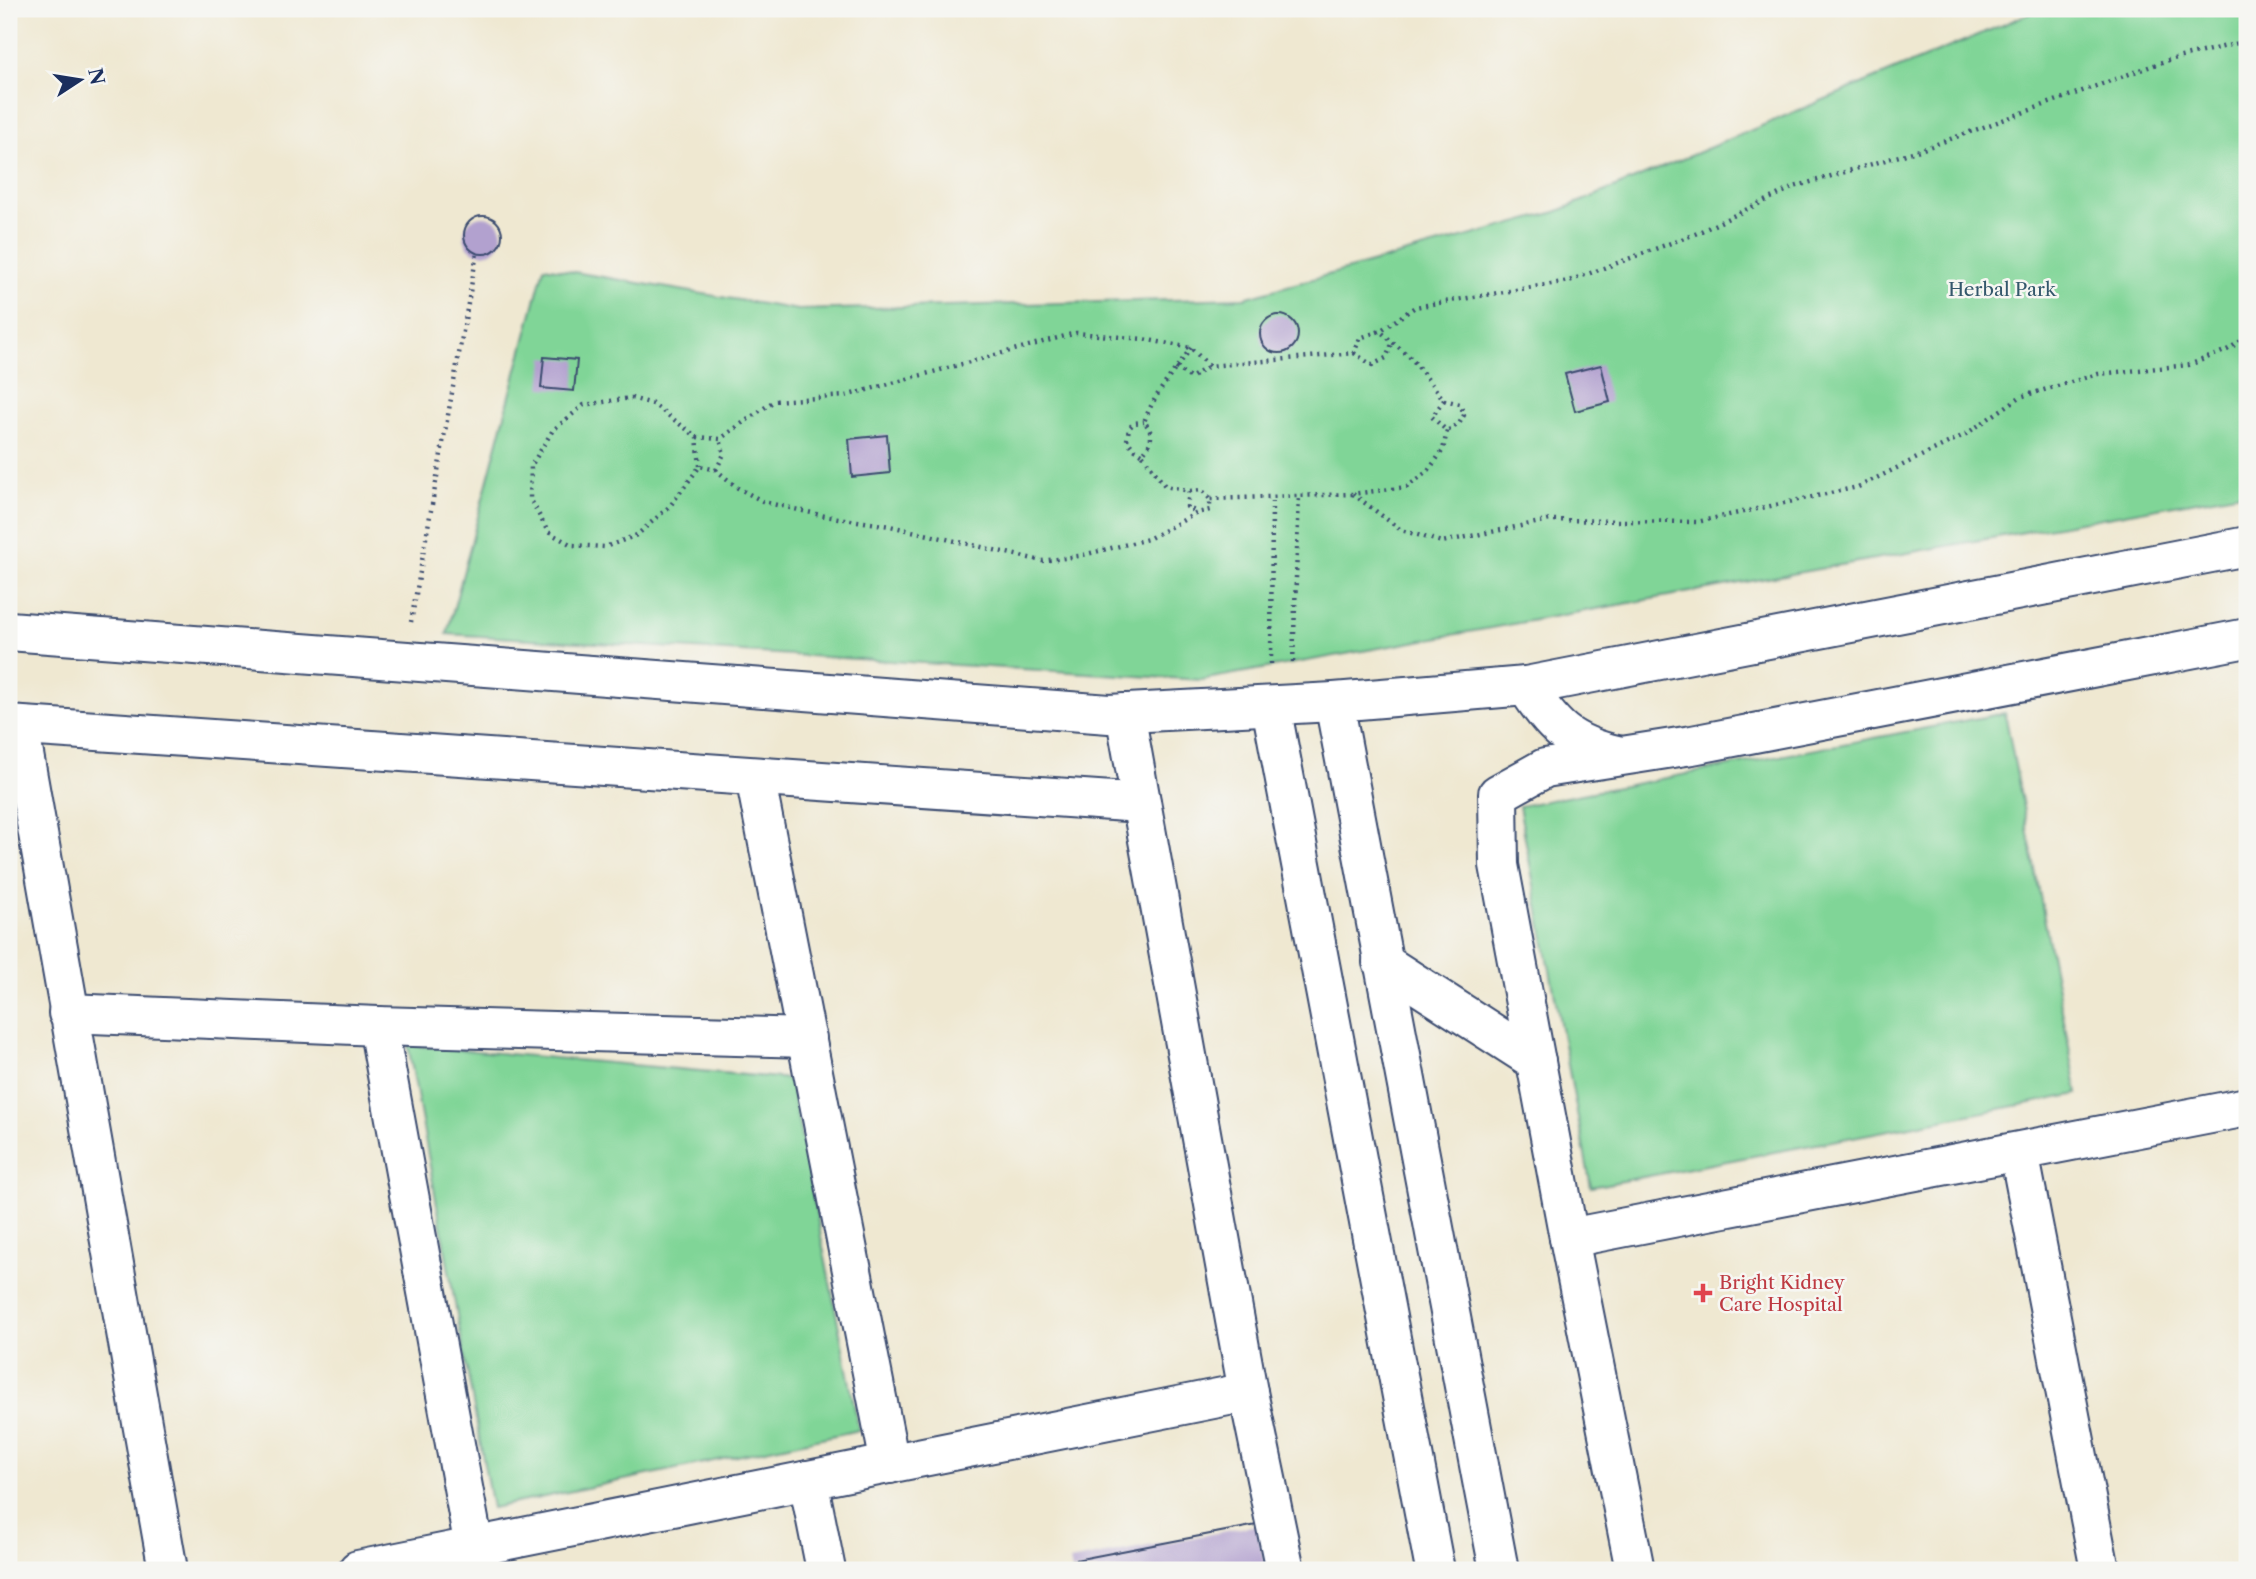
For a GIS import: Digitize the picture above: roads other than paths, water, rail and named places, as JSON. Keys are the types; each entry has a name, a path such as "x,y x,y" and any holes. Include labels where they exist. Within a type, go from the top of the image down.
{"street":[{"path":"9,631 1109,714 1334,702 1526,686 2247,546"},
{"path":"1635,1570 1499,865 1498,794 1545,768 1626,757 2247,638"},
{"path":"1526,686 1542,710 1572,739 1590,749 1626,757"},
{"path":"1334,702 1499,1570"},
{"path":"1283,705 1435,1570"},
{"path":"1125,713 1248,1392 1285,1570"},
{"path":"168,1570 14,725 1140,803"},
{"path":"755,777 890,1464"},
{"path":"1382,962 1536,1061"},
{"path":"68,1013 378,1026 807,1038"},
{"path":"378,1026 474,1547"},
{"path":"1569,1238 2247,1107"},
{"path":"2019,1152 2100,1570"},
{"path":"358,1570 1248,1392"},
{"path":"808,1480 826,1570"}],"place":[{"name":"Bright Kidney Care Hospital","path":"1703,1293"}],"park label":[{"name":"Herbal Park","path":"2002,289"}]}
